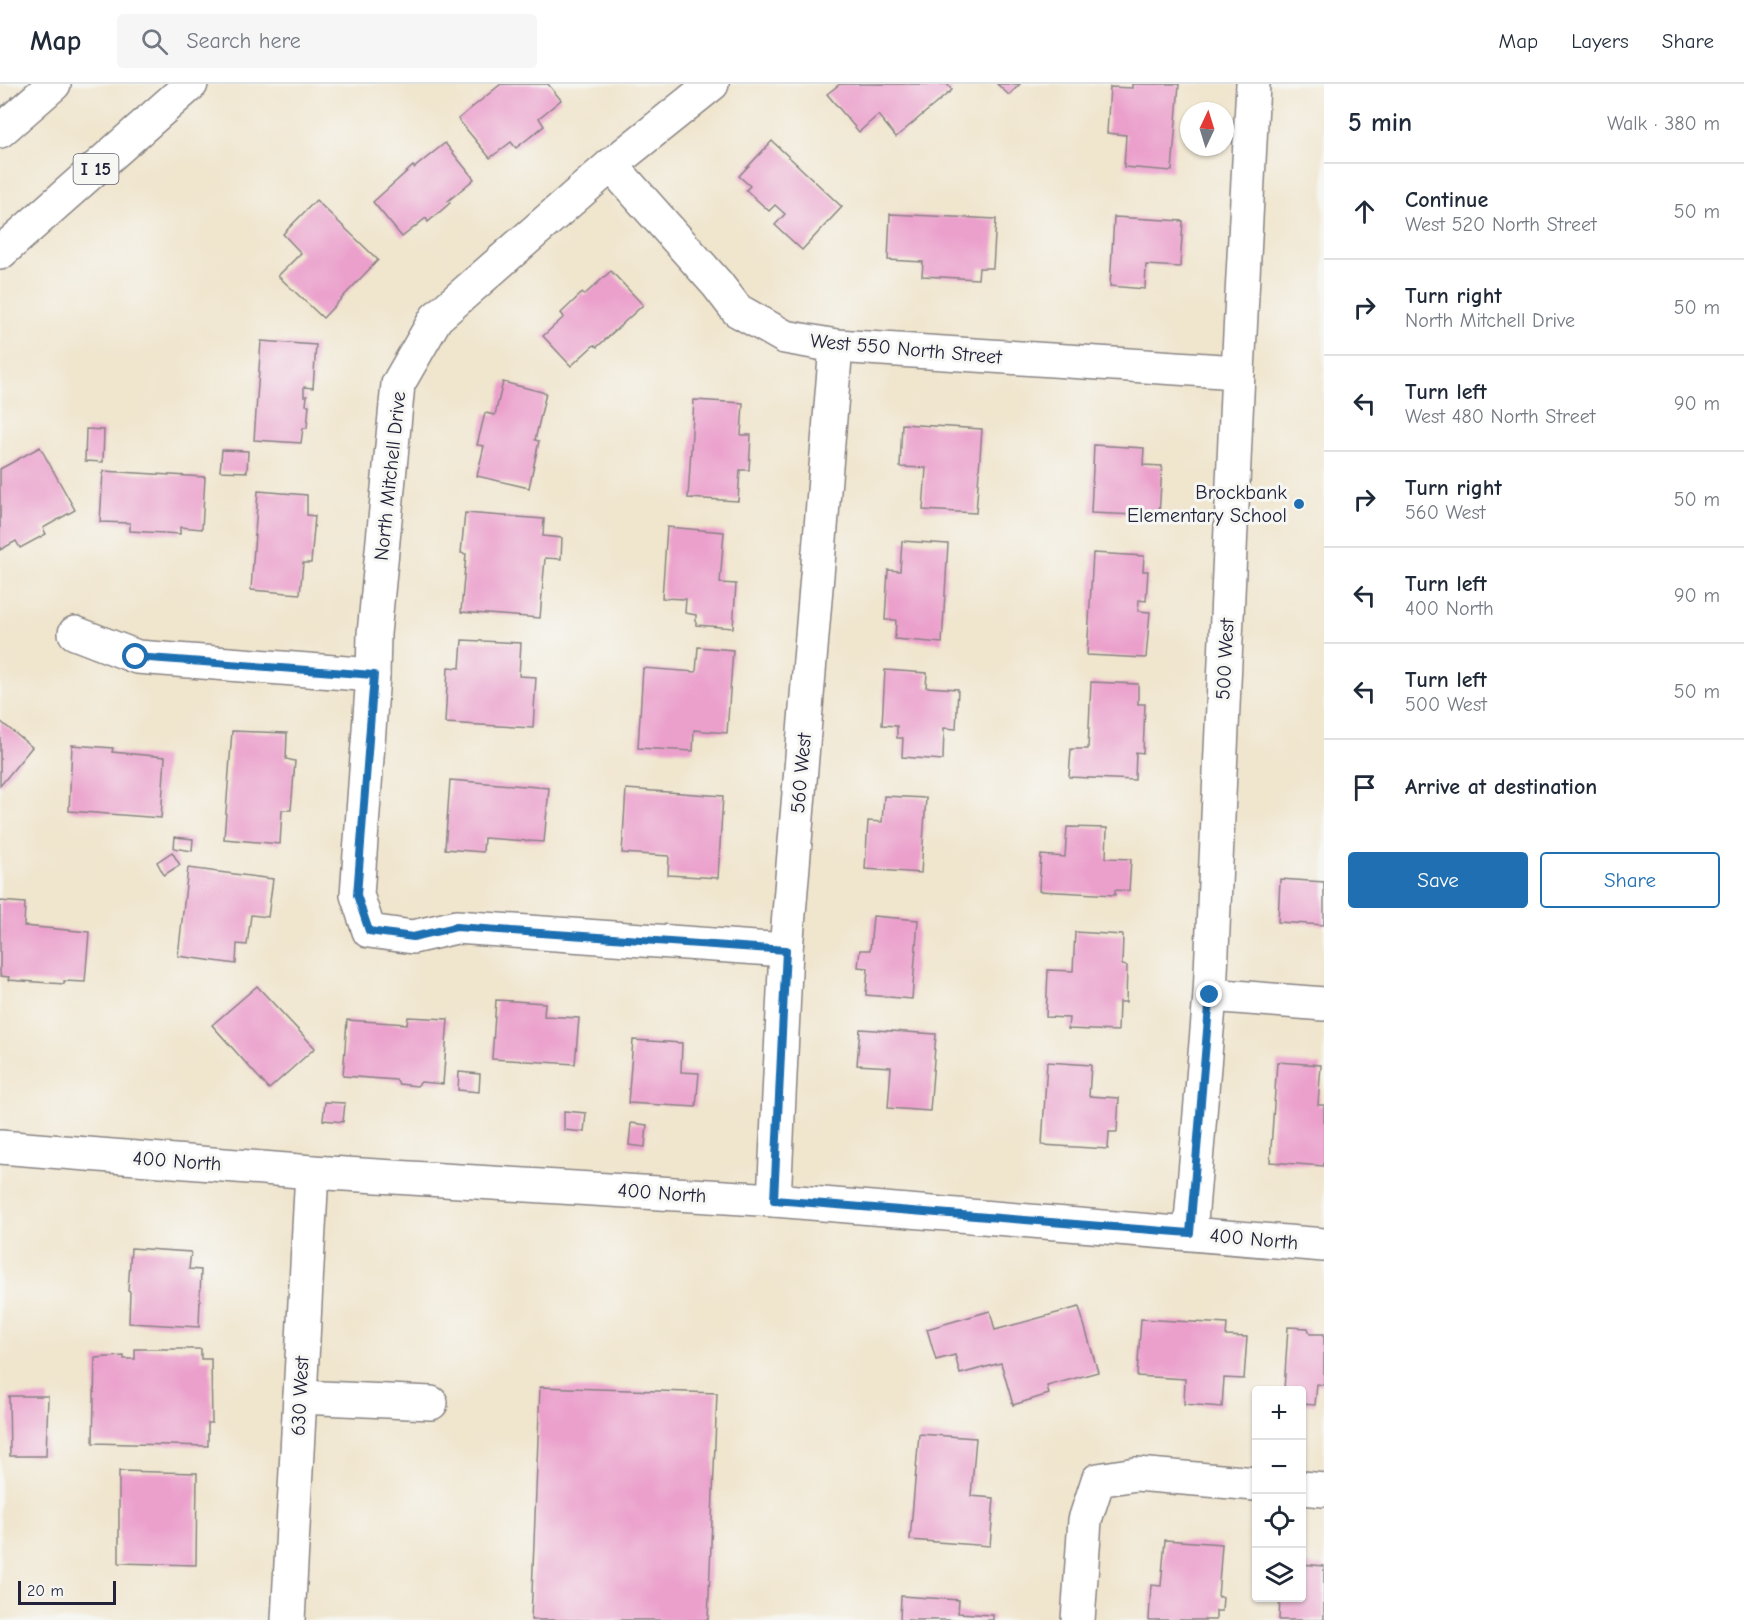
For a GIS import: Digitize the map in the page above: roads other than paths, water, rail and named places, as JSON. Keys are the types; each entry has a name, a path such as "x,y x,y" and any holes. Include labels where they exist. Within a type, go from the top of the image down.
{"main road":[{"path":"0,131 54,84"},
{"name":"I 15","path":"0,253 191,84"},
{"name":"North Mitchell Drive","path":"712,84 611,165 436,318 398,384 374,634 374,675 357,895 369,931 413,937 456,927 786,950"},
{"name":"500 West","path":"1190,1233 1210,995 1238,372 1254,84"},
{"name":"West 550 North Street","path":"611,165 717,284 737,310 785,337 836,346 1238,372"},
{"name":"560 West","path":"774,1200 786,950 836,346"},
{"path":"75,633 136,657 374,675"},
{"path":"1210,995 1324,1004"},
{"name":"400 North","path":"0,1147 312,1172 774,1200 1324,1245"},
{"name":"630 West","path":"288,1620 312,1172"},
{"path":"300,1397 431,1403"},
{"path":"1078,1620 1085,1520 1098,1480 1136,1474 1252,1484"},
{"path":"1306,1488 1324,1490"}],"place":[{"name":"Brockbank Elementary School","path":"1299,504"}]}
